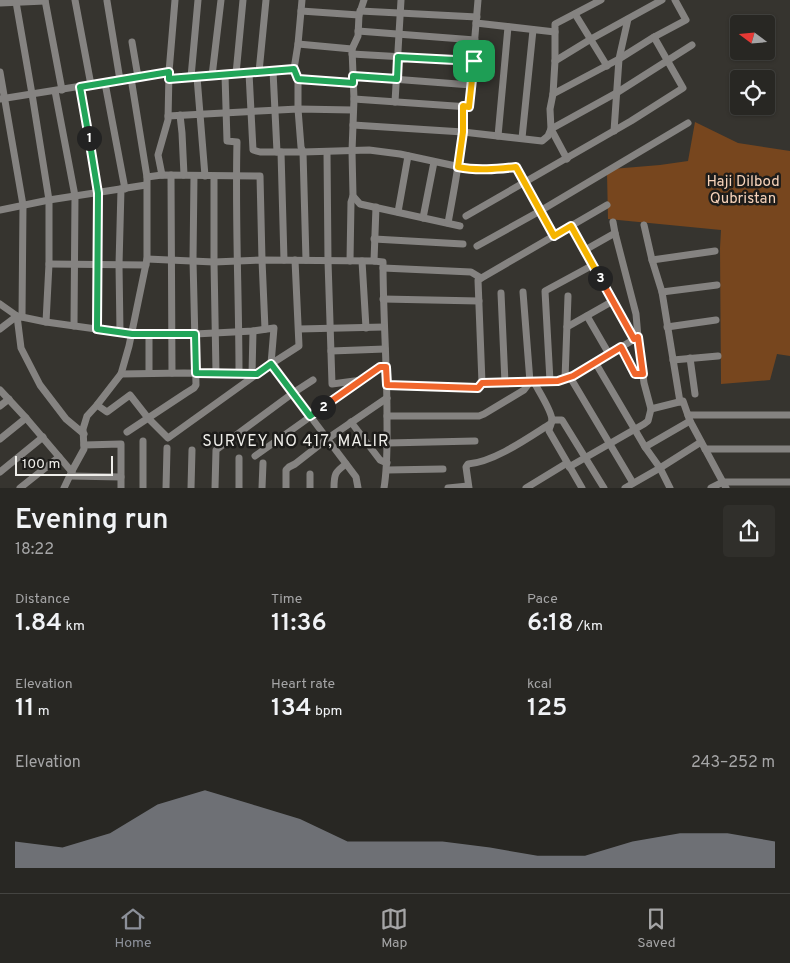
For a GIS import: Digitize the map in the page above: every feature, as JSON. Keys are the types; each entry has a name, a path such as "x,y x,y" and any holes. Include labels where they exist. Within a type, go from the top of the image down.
{"street":[{"path":"75,0 92,85"},
{"path":"162,175 158,154 168,120 174,0"},
{"path":"198,0 194,77 200,114 205,176"},
{"path":"212,76 221,0"},
{"path":"236,74 243,0"},
{"path":"259,72 266,0"},
{"path":"302,0 294,69 298,79 298,109 303,152 306,260"},
{"path":"350,261 354,100 352,52 358,36 360,13 364,0"},
{"path":"395,102 401,0"},
{"path":"354,100 469,107 478,0"},
{"path":"353,125 463,132 542,141 548,136 551,128 550,109 554,94 556,61 555,24 601,0"},
{"path":"556,61 591,39 662,0"},
{"path":"554,94 620,59 654,37 686,20 675,0"},
{"path":"0,4 45,1 75,196 74,326"},
{"path":"107,1 120,80"},
{"path":"16,2 49,200 49,264 46,322"},
{"path":"301,11 400,13 476,20 508,27 555,32"},
{"path":"575,14 607,66"},
{"path":"614,131 620,59 628,18"},
{"path":"498,136 508,27"},
{"path":"522,138 533,30"},
{"path":"358,31 475,40"},
{"path":"466,216 525,184 683,88 654,37"},
{"path":"64,488 84,449 83,429 87,416 121,374 132,334 146,262 147,182 134,78 132,42"},
{"path":"298,44 398,57 474,61"},
{"path":"551,128 618,92 692,45"},
{"path":"2,99 134,78 212,76 294,69"},
{"path":"273,71 284,260"},
{"path":"0,72 2,99 23,205 19,317 21,348 40,385 66,418 84,434"},
{"path":"249,73 253,150 260,152 369,150 465,168 496,169 516,167 554,236"},
{"path":"225,75 227,141 238,142 236,176 239,374"},
{"path":"298,79 397,79 471,85"},
{"path":"105,82 123,189 119,265 120,332"},
{"path":"80,87 98,193 97,329"},
{"path":"448,224 463,132 463,106"},
{"path":"168,116 298,109 353,110"},
{"path":"180,115 184,175"},
{"path":"477,246 688,123"},
{"path":"551,128 567,158"},
{"path":"327,152 332,384 362,380"},
{"path":"398,212 408,156"},
{"path":"423,218 434,162"},
{"path":"0,210 49,200 123,189 147,182 162,175 260,176 265,329"},
{"path":"171,175 172,373"},
{"path":"127,432 196,385 193,260 194,176"},
{"path":"214,176 216,373"},
{"path":"353,196 360,204 460,226"},
{"path":"387,385 478,388 482,383 478,280 607,205"},
{"path":"374,261 376,207"},
{"path":"526,488 585,458 648,421 651,409 636,338 636,314 613,222"},
{"path":"644,225 662,292 680,402"},
{"path":"571,226 636,338"},
{"path":"585,250 615,233"},
{"path":"374,239 463,244"},
{"path":"652,260 715,251"},
{"path":"49,264 119,265 171,259 214,262 238,260 382,262 387,385 387,467 384,488"},
{"path":"97,405 107,412 130,396 168,438 255,374 300,346 295,260"},
{"path":"362,261 366,328"},
{"path":"550,382 545,291 593,265"},
{"path":"383,268 471,272 481,278"},
{"path":"662,292 717,285"},
{"path":"523,292 532,382 550,413 549,431 582,488"},
{"path":"501,294 504,383"},
{"path":"568,296 568,378 633,483"},
{"path":"383,298 479,301"},
{"path":"567,326 613,301"},
{"path":"0,304 19,317 132,334 195,334 274,328 271,364 356,477 358,488"},
{"path":"586,316 609,354"},
{"path":"0,329 19,317"},
{"path":"667,327 716,320"},
{"path":"300,329 384,327"},
{"path":"252,331 255,374"},
{"path":"149,333 149,374"},
{"path":"482,383 558,381 568,378 636,338"},
{"path":"621,347 635,374 643,374"},
{"path":"331,351 385,349"},
{"path":"673,360 718,356"},
{"path":"690,358 695,394"},
{"path":"595,362 634,430 660,468 670,488"},
{"path":"255,456 380,367 386,367"},
{"path":"121,374 255,374"},
{"path":"214,488 216,450 313,380"},
{"path":"387,416 479,416 524,390 532,382"},
{"path":"0,390 43,438 71,474"},
{"path":"286,488 286,470 289,467 327,438 387,398"},
{"path":"0,406 8,399"},
{"path":"651,409 683,401 689,418 724,485"},
{"path":"645,447 689,418 790,415"},
{"path":"0,439 26,418"},
{"path":"448,488 468,487 466,467 468,464 482,462 508,450 551,422 562,420 604,488"},
{"path":"351,422 387,467 443,469"},
{"path":"0,472 43,438"},
{"path":"143,441 143,488"},
{"path":"387,443 475,441"},
{"path":"84,445 120,444 121,488"},
{"path":"625,488 703,445 790,449"},
{"path":"166,488 167,448"},
{"path":"191,488 192,450"},
{"path":"20,488 59,457"},
{"path":"238,488 239,458"},
{"path":"262,488 263,463"},
{"path":"334,488 334,475 336,471 346,464"},
{"path":"71,474 121,477"},
{"path":"310,474 310,488"},
{"path":"711,488 724,485 790,482"}],"green space":[{"name":"Haji Dilbod Qubristan","path":"695,122 738,143 790,151 790,356 777,354 770,380 721,384 721,230 608,219 607,173 612,169 688,161"}],"district":[{"name":"SURVEY NO 417, MALIR","path":"296,440"}],"route":[{"path":"398,57 474,61 469,107 463,106 463,132 458,167 496,169 516,167 554,236 571,226 634,339 638,337 643,374 635,374 621,347 573,376 558,381 482,383 478,388 387,385 386,367 380,367 310,416 271,364 257,374 196,373 195,334 132,334 97,329 98,193 80,87 169,72 169,79 294,69 298,79 353,83 353,76 397,79 398,57"}]}
